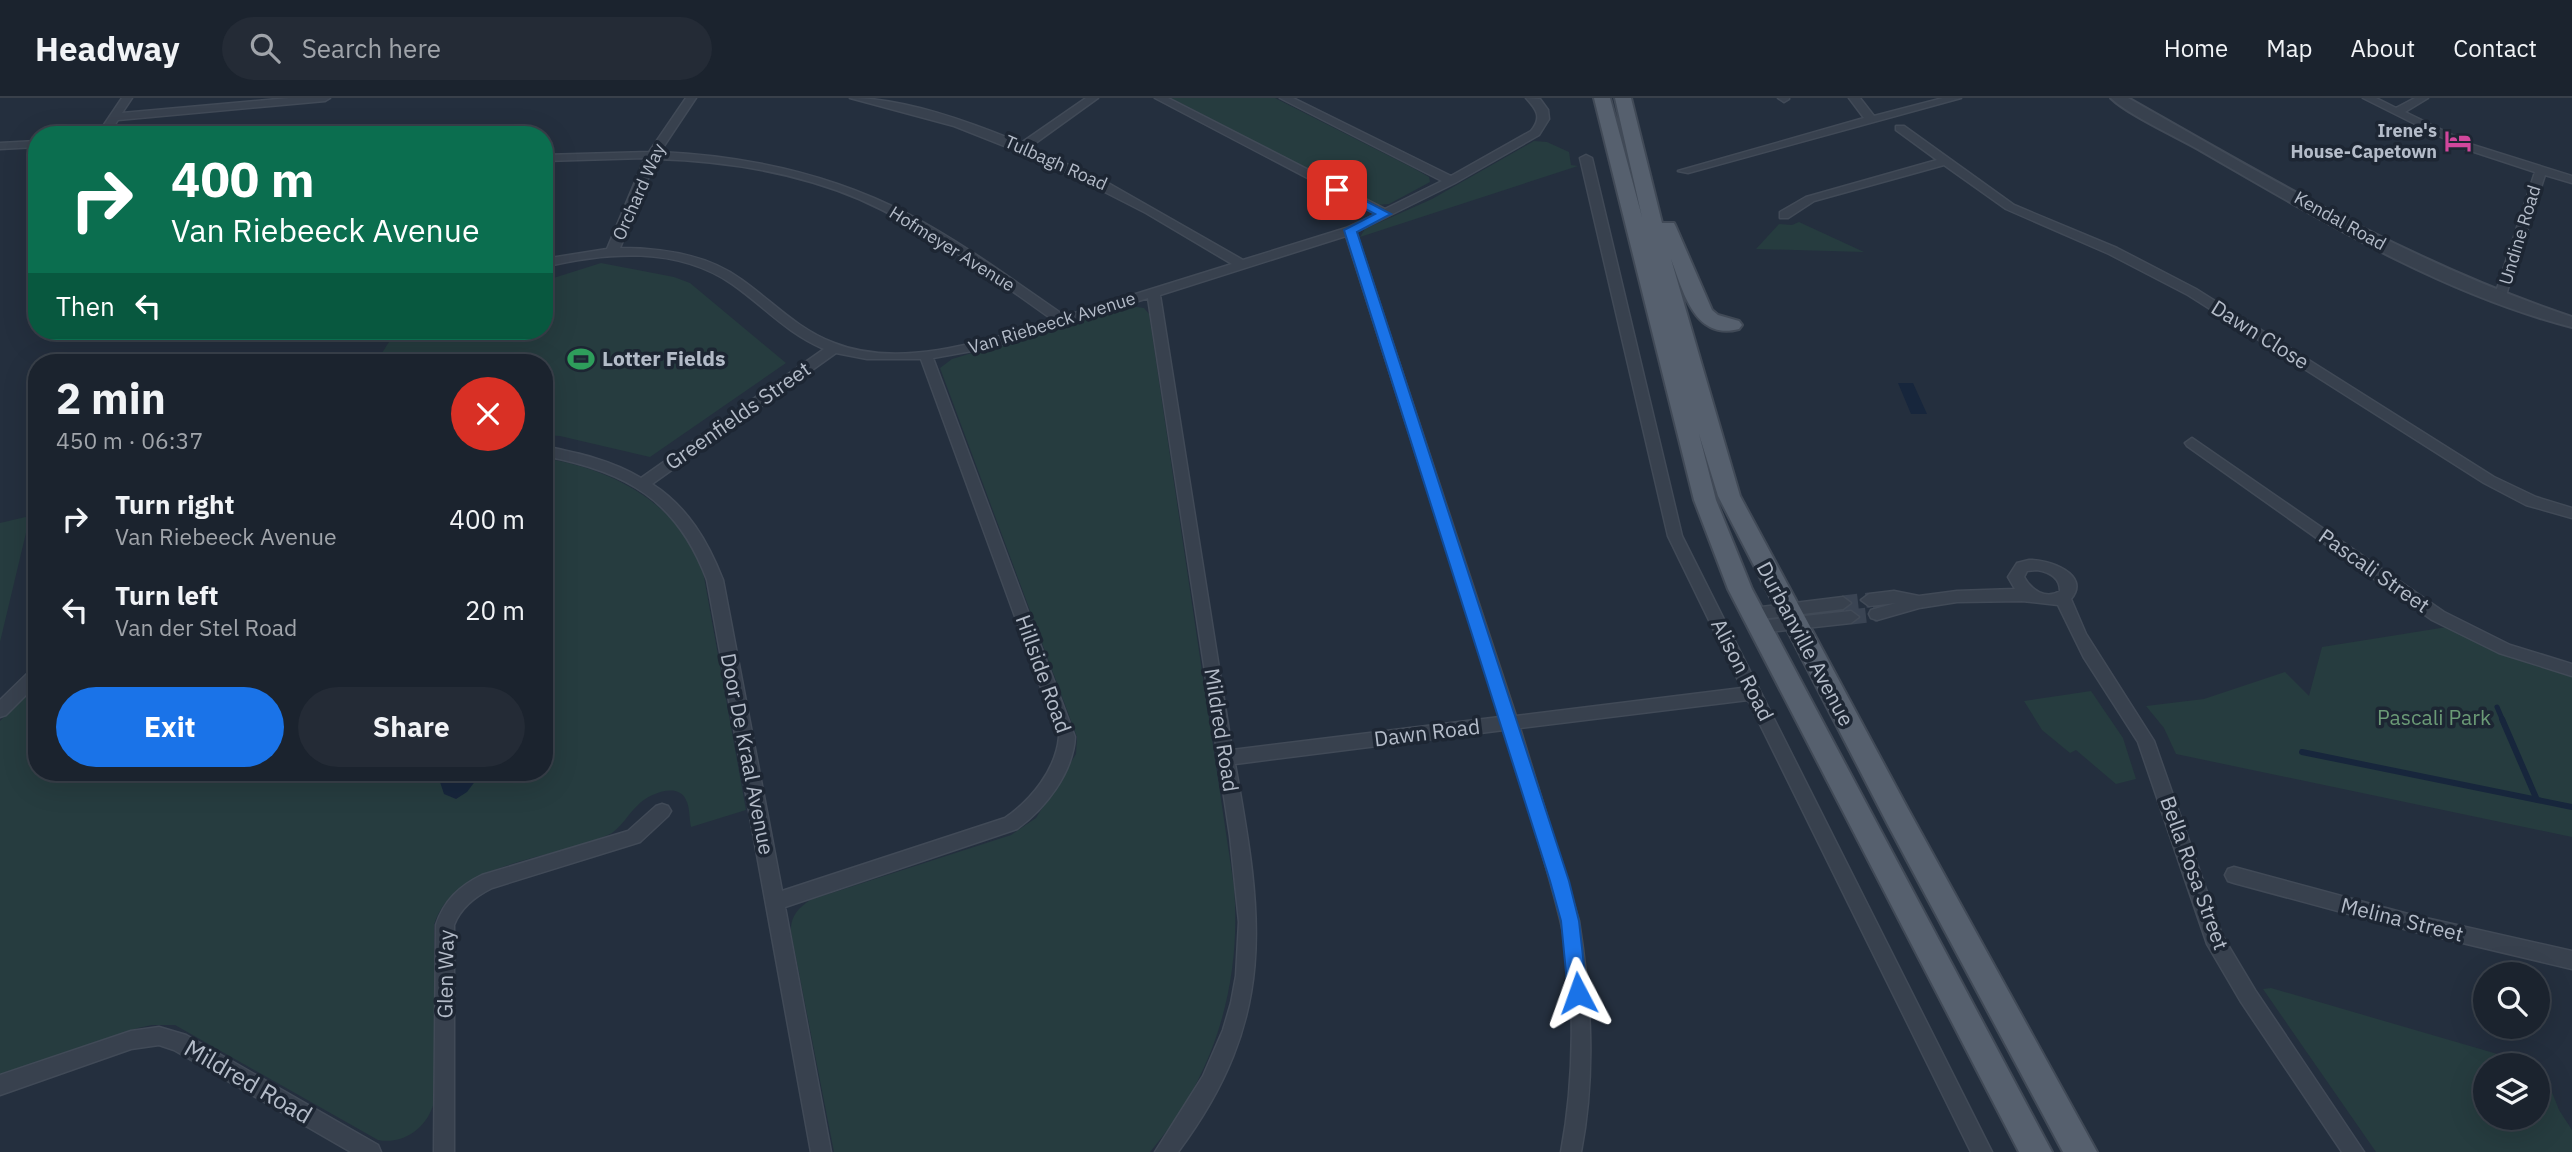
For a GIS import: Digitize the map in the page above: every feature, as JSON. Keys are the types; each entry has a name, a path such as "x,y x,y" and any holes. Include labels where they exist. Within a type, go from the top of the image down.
{"main road":[{"name":"Durbanville Avenue","path":"1602,98 1705,500 1719,540 1757,621 2035,1152"},
{"name":"Durbanville Avenue","path":"1623,98 1642,181 1728,496 2081,1152"},
{"path":"1642,181 1658,206 1703,313 1711,320 1732,325"}],"street":[{"path":"108,126 127,98"},
{"path":"114,117 325,98"},
{"name":"Orchard Way","path":"612,252 652,155 691,98"},
{"name":"Tulbagh Road","path":"855,98 950,120 1024,146 1108,186 1241,265"},
{"path":"1024,146 1093,98"},
{"path":"1160,98 1385,214"},
{"path":"1285,98 1451,181"},
{"name":"Van Riebeeck Avenue","path":"553,261 576,255 612,252 672,256 710,267 739,284 780,319 834,348 884,355 926,356 975,348 1350,230 1451,181 1535,133 1541,127 1544,117 1541,106 1531,98"},
{"path":"1854,98 1871,120"},
{"path":"1684,170 1956,98"},
{"name":"Kendal Road","path":"2118,98 2405,257 2500,298 2572,322"},
{"path":"2368,98 2469,147 2540,172 2572,180"},
{"path":"2396,112 2423,98"},
{"name":"Dawn Close","path":"1900,128 2016,210 2113,251 2192,292 2489,480 2531,501 2572,513"},
{"path":"0,146 28,144"},
{"name":"Hofmeyer Avenue","path":"553,158 652,155 704,158 767,167 805,177 871,200 932,232 1064,321"},
{"name":"Alison Road","path":"1586,158 1675,536 1982,1152"},
{"path":"1784,215 1810,199 1945,161"},
{"name":"Undine Road","path":"2500,298 2540,172"},
{"path":"1350,230 1560,881 1575,954 1579,1073 1571,1152"},
{"name":"Mildred Road","path":"1153,293 1225,758 1247,918 1248,950 1244,983 1226,1046 1195,1110 1165,1152"},
{"name":"Greenfields Street","path":"642,484 834,348"},
{"name":"Hillside Road","path":"775,902 1011,824 1032,807 1066,754 1068,737 926,356"},
{"name":"Pascali Street","path":"2192,443 2438,616 2505,649 2572,670"},
{"name":"Door De Kraal Avenue","path":"553,453 587,461 642,484 684,518 698,538 711,568 821,1152"},
{"path":"1873,607 1976,595 2057,600 2068,593 2067,581 2054,570 2037,564 2028,565 2022,567 2016,577 1976,595"},
{"path":"2016,577 2018,583 2034,597"},
{"name":"Bella Rosa Street","path":"2034,597 2070,622"},
{"name":"Bella Rosa Street","path":"2063,598 2070,622 2134,718 2146,741 2205,916 2229,967 2354,1152"},
{"path":"1757,621 1847,610"},
{"path":"0,710 28,683"},
{"name":"Dawn Road","path":"1225,758 1754,693"},
{"name":"Glen Way","path":"444,1152 445,925 453,907 468,891 488,881 634,837 662,811"},
{"name":"Melina Street","path":"2234,875 2407,922 2572,960"},
{"name":"Mildred Road","path":"0,1085 131,1040 164,1037 179,1042 371,1152"}],"green space":[{"path":"1171,98 1275,98 1413,168 1429,177 1430,182 1389,204 1376,205"},
{"path":"1534,141 1547,142 1569,152 1571,165 1578,166 1360,237 1365,229 1432,199"},
{"path":"1799,222 1864,252 1756,249 1779,224 1792,225"},
{"name":"Lotter Fields","path":"601,263 674,277 690,283 786,363 650,457 553,436 553,354 381,354 390,340 553,340 553,278"},
{"path":"1129,306 1144,308 1149,314 1234,887 1233,959 1219,1028 1191,1093 1150,1152 834,1152 791,932 796,913 810,900 1011,835 1036,818 1076,754 1077,737 940,368 952,359"},
{"path":"553,460 593,470 638,492 658,506 690,543 702,566 746,810 691,827 688,806 682,794 670,791 655,794 634,808 612,833 485,874 463,887 445,903 434,925 434,1102 426,1119 414,1132 397,1140 378,1140 175,1025 138,1028 0,1075 0,721 28,694 28,781 553,781"},
{"path":"28,516 0,642 0,523"},
{"name":"Pascali Park","path":"2447,627 2502,653 2572,676 2572,837 2176,754 2164,728 2146,706 2204,699 2285,672 2309,696 2322,647"},
{"path":"2091,691 2123,738 2136,779 2116,784 2076,750 2070,753 2042,730 2024,701"},
{"path":"2271,988 2494,1053 2473,1053 2473,1130 2550,1130 2550,1087 2559,1110 2572,1130 2572,1152 2376,1152 2263,989"}],"water":[{"path":"1898,383 1913,383 1927,414 1911,414"},
{"path":"440,781 475,781 467,792 456,799 444,794"}],"waterway":[{"path":"2497,707 2503,721"},
{"path":"2502,719 2537,800"},
{"path":"2302,752 2537,800"},
{"path":"2537,800 2572,807"}],"tunnel":[{"path":"1843,603 1869,600"},
{"path":"1851,617 1877,614"}],"place":[{"name":"Irene's House-Capetown","path":"2458,141"},
{"name":"Lotter Fields","path":"581,359"}],"route":[{"path":"1337,190 1385,214 1350,230 1560,881 1570,921 1578,993"}]}
